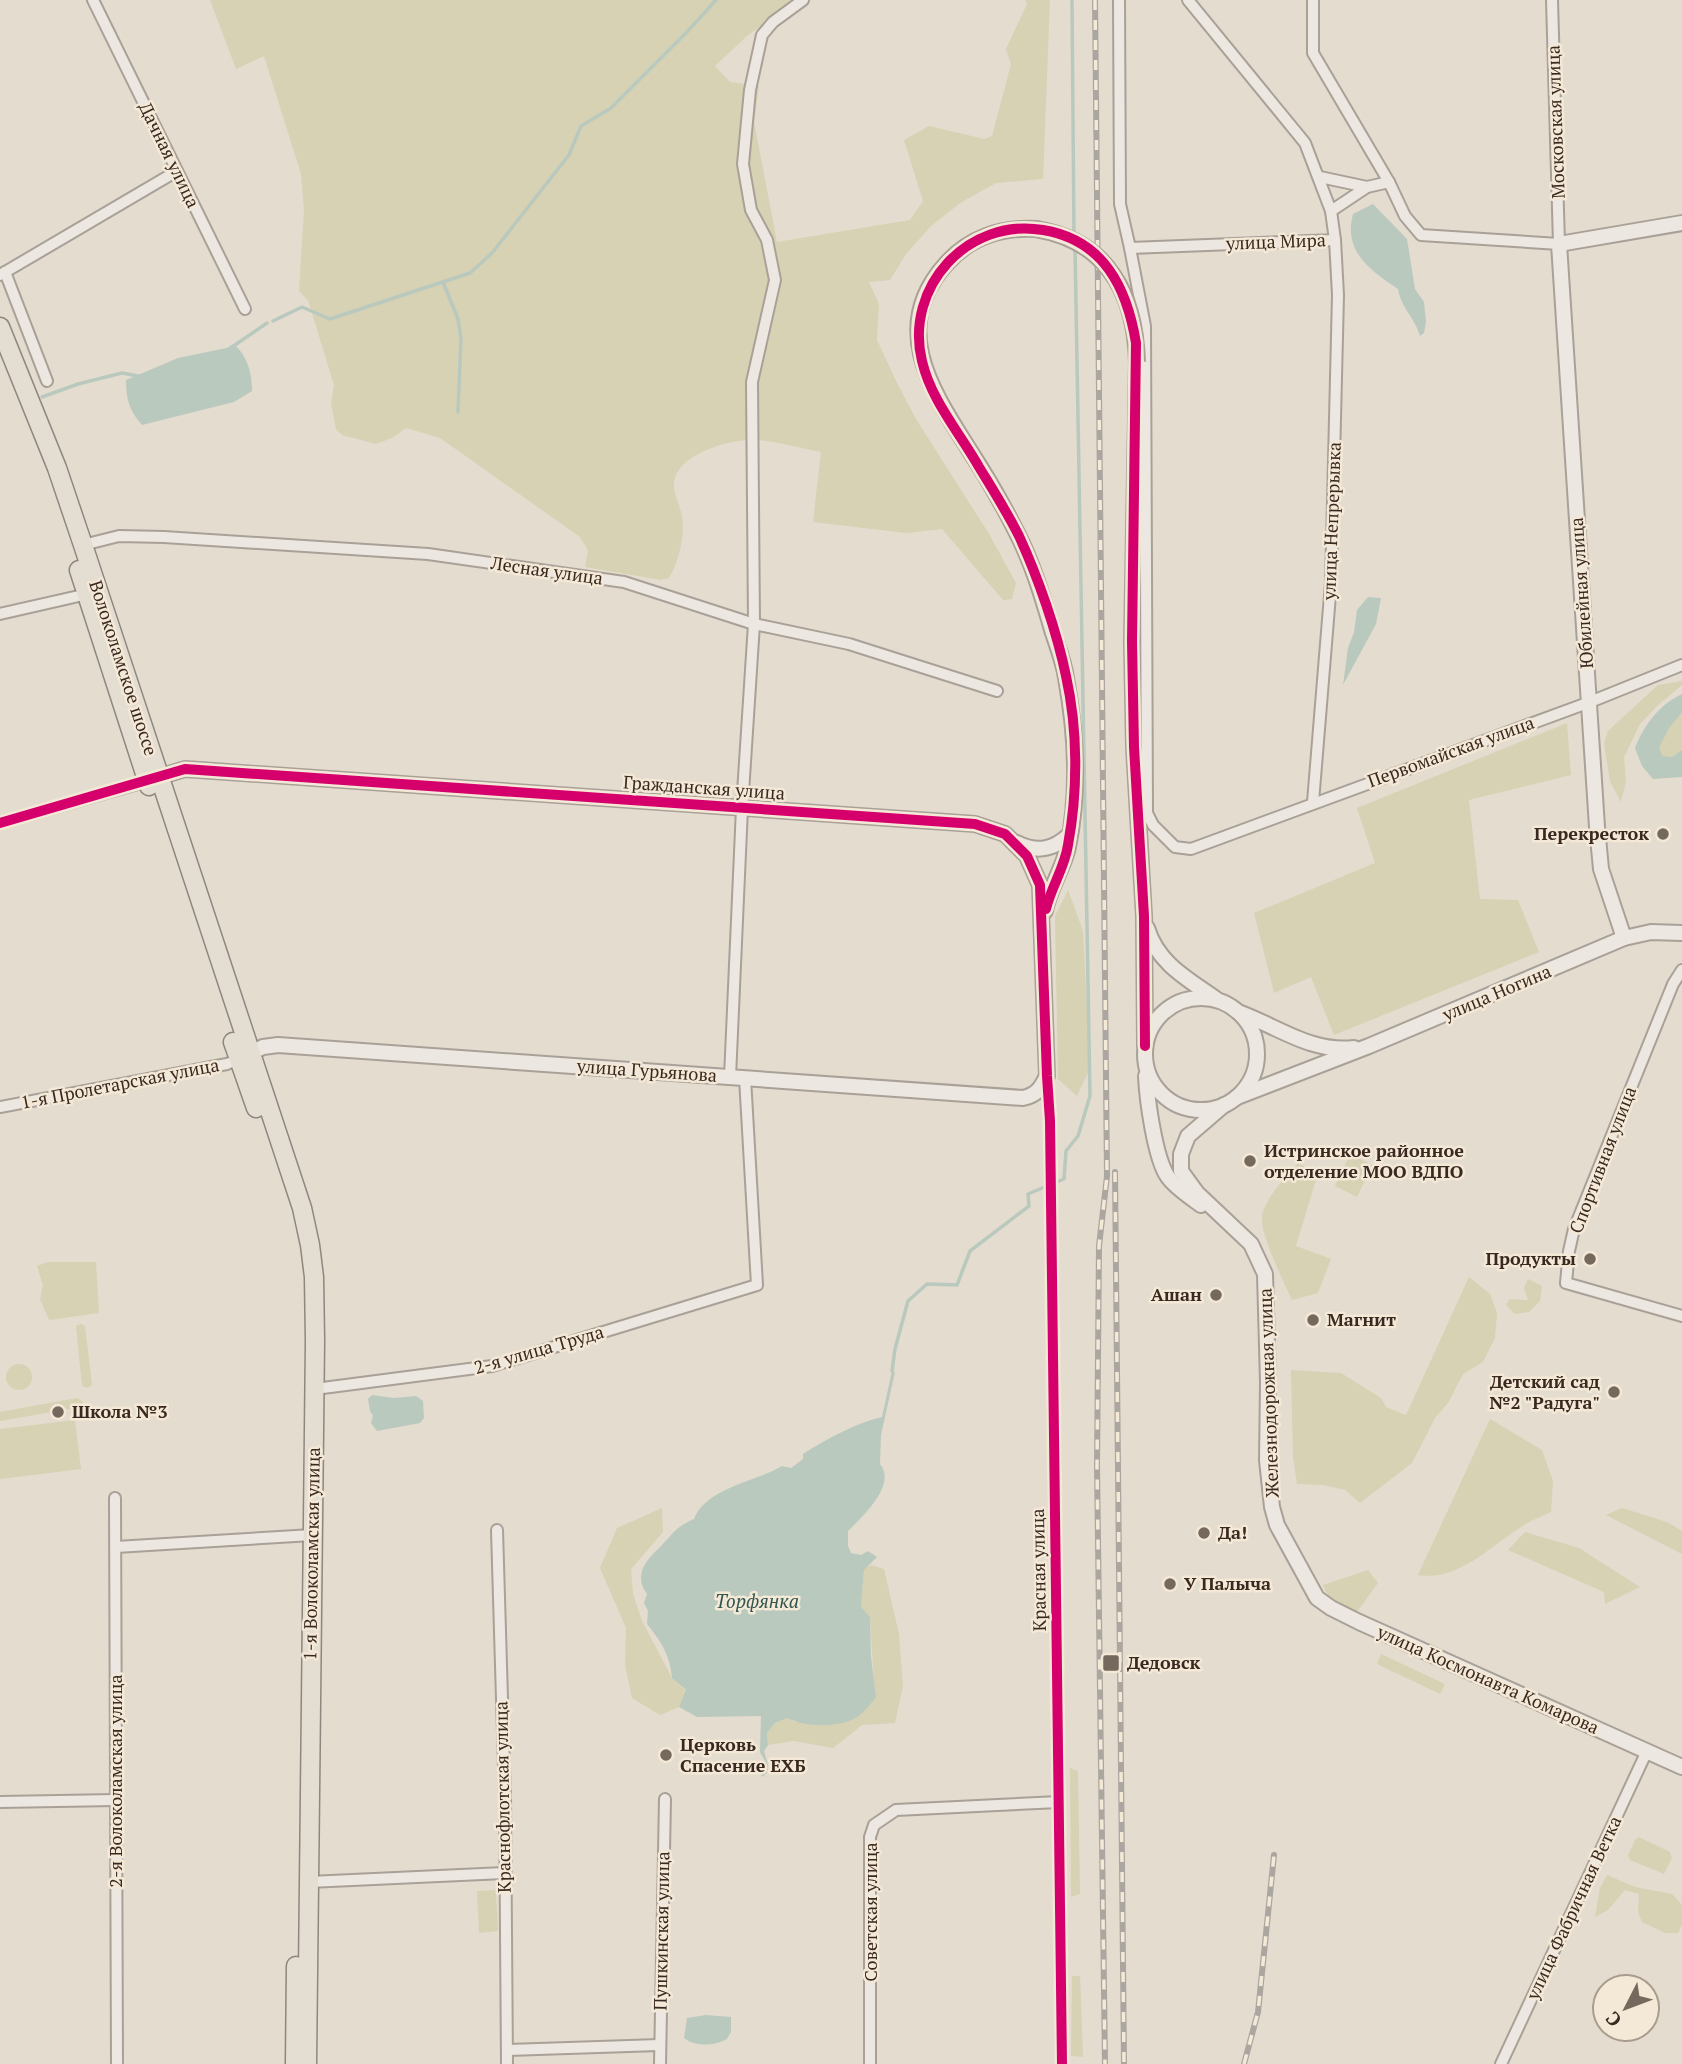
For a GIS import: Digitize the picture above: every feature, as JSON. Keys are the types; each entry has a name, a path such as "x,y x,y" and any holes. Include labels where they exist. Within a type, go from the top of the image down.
{"main road":[{"name":"Волоколамское шоссе","path":"1,330 53,458 83,545 92,593"},
{"name":"Волоколамское шоссе","path":"0,356 92,593 244,1056"},
{"name":"1-я Волоколамская улица","path":"244,1056 289,1166 310,1245 315,1299 315,1388 306,1536 295,2064"},
{"name":"1-я Волоколамская улица","path":"244,1056 285,1193 299,1246 303,1276 309,1882 307,2064"}],"street":[{"name":"Дачная улица","path":"93,0 245,309"},
{"path":"730,1077 742,808 754,624 752,382 775,280 767,240 751,210 743,164 750,90 762,35 773,22 803,0"},
{"path":"1119,0 1120,204 1130,248"},
{"path":"1188,0 1305,144 1331,211"},
{"path":"1313,0 1313,53 1389,182 1405,216 1421,235 1559,244 1682,223"},
{"name":"Московская улица","path":"1552,0 1559,244"},
{"path":"47,381 3,273 177,171"},
{"path":"1320,177 1367,187"},
{"name":"улица Мира","path":"1130,248 1335,240 1331,211 1367,187 1389,182"},
{"path":"1042,930 1046,906 1066,854 1075,801 1074,736 1066,676 1034,572 1018,535 936,397 922,363 919,337 925,299 936,276 953,256 974,241 998,232 1036,229 1073,239 1095,254 1112,272 1129,307 1136,343 1132,642 1135,760 1144,916 1146,1065 1158,1091 1182,1107 1202,1110 1224,1105 1237,1097 1249,1082 1256,1054 1253,1034 1236,1011"},
{"name":"улица Непрерывка","path":"1313,802 1331,583 1338,295 1335,240"},
{"name":"Юбилейная улица","path":"1559,244 1601,869 1624,939"},
{"name":"Первомайская улица","path":"1130,248 1145,326 1147,813 1153,825 1175,848 1191,849 1590,702 1682,665"},
{"name":"Лесная улица","path":"83,545 120,536 164,537 428,554 624,582 754,624 849,644 998,691"},
{"path":"0,614 92,593"},
{"name":"Гражданская улица","path":"153,779 185,769 975,824 1004,834 1027,856 1040,885 1046,1076"},
{"path":"0,824 153,779"},
{"path":"1008,838 1036,850 1054,846 1069,835"},
{"path":"1144,916 1153,944 1165,961 1220,1002 1316,1046 1340,1049 1369,1046"},
{"name":"улица Ногина","path":"1237,1097 1369,1046 1624,939 1651,932 1682,933"},
{"name":"Спортивная улица","path":"1682,970 1673,984 1574,1229 1566,1283 1682,1316"},
{"path":"1145,1046 1152,1027 1172,1007 1199,999 1220,1002"},
{"name":"улица Гурьянова","path":"244,1056 278,1045 1023,1098 1036,1093 1046,1076"},
{"name":"1-я Пролетарская улица","path":"0,1107 227,1064 244,1056"},
{"name":"Железнодорожная улица","path":"1146,1065 1151,1116 1167,1175 1190,1197 1220,1217"},
{"name":"Красная улица","path":"1046,1076 1051,1148 1062,2064"},
{"name":"2-я улица Труда","path":"315,1388 492,1366 757,1285 745,1078"},
{"name":"Железнодорожная улица","path":"1224,1105 1188,1136 1180,1162 1181,1171 1220,1217 1251,1244 1265,1274 1268,1480 1277,1525 1305,1579"},
{"name":"2-я Волоколамская улица","path":"115,1498 117,2064"},
{"name":"Краснофлотская улица","path":"497,1530 505,1800 507,2064"},
{"path":"117,1547 306,1536"},
{"name":"улица Космонавта Комарова","path":"1305,1579 1317,1598 1331,1608 1682,1767"},
{"name":"улица Фабричная Ветка","path":"1501,2064 1647,1751"},
{"name":"Пушкинская улица","path":"660,2064 665,1799"},
{"path":"0,1802 116,1800"},
{"name":"Советская улица","path":"870,2064 870,1837 874,1825 896,1810 1059,1802"},
{"path":"309,1882 504,1873"},
{"path":"507,2050 659,2045"}],"shaded area":[{"path":"210,0 799,0 748,35 715,66 730,82 759,86 754,122 777,242 910,220 923,201 904,140 929,126 984,139 992,136 1011,64 1006,49 1027,4 1025,0 1050,0 1043,179 996,183 960,203 930,227 906,254 890,280 869,282 879,304 877,340 916,419 989,534 1016,583 1012,599 1003,600 942,529 906,533 813,522 821,452 773,442 747,440 706,450 684,465 677,474 674,485 682,516 680,548 669,578 661,580 585,567 588,550 580,537 440,438 406,428 392,438 376,444 342,435 336,429 331,404 334,385 308,300 299,291 304,210 301,174 264,56 236,69"},
{"path":"1682,681 1682,685 1640,724 1624,757 1626,781 1621,802 1610,781 1604,743 1608,731 1658,685"},
{"path":"1682,712 1682,750 1672,757 1663,756 1659,748 1661,743 1671,724"},
{"path":"1567,723 1571,775 1469,800 1480,899 1518,900 1539,952 1334,1035 1311,977 1274,993 1254,913 1375,863 1357,808"},
{"path":"1068,890 1083,931 1090,1068 1077,1096 1058,1079 1055,916"},
{"path":"1350,1154 1372,1165 1357,1197 1335,1186"},
{"path":"1298,1163 1318,1173 1296,1246 1331,1259 1318,1293 1292,1300 1278,1271 1262,1225 1262,1217 1271,1196"},
{"path":"48,1262 96,1262 99,1313 49,1320 40,1299 43,1285 37,1266"},
{"path":"1469,1277 1490,1294 1497,1313 1495,1338 1483,1362 1463,1374 1448,1403 1435,1418 1412,1463 1360,1503 1345,1490 1323,1485 1297,1484 1293,1456 1291,1370 1341,1373 1381,1398 1386,1407 1406,1415"},
{"path":"1528,1279 1542,1286 1540,1301 1529,1312 1515,1314 1506,1305 1510,1299 1528,1300 1524,1288"},
{"path":"76,1326 85,1326 92,1385 87,1388 82,1386"},
{"path":"19,1364 28,1368 32,1377 28,1386 19,1390 10,1386 6,1377 10,1368"},
{"path":"77,1398 83,1402 81,1407 0,1421 0,1412"},
{"path":"1490,1419 1542,1450 1553,1481 1551,1512 1526,1524 1462,1567 1433,1576 1418,1575"},
{"path":"75,1420 81,1469 0,1479 0,1429"},
{"path":"662,1508 663,1532 631,1569 633,1594 642,1621 672,1678 686,1691 679,1707 660,1715 632,1698 625,1665 626,1628 600,1568 617,1528"},
{"path":"1622,1508 1667,1522 1682,1531 1682,1554 1606,1515"},
{"path":"1525,1532 1579,1548 1640,1587 1605,1604 1604,1592 1508,1550"},
{"path":"871,1565 884,1569 899,1634 903,1686 895,1723 862,1725 833,1748 794,1741 768,1745 767,1733 775,1723 788,1718 795,1722 868,1706 875,1699 870,1617 861,1607 864,1569"},
{"path":"1368,1570 1378,1583 1354,1616 1331,1600 1323,1585"},
{"path":"1381,1654 1445,1684 1440,1694 1377,1664"},
{"path":"1070,1768 1078,1771 1080,1894 1071,1897"},
{"path":"1639,1837 1670,1852 1672,1858 1664,1874 1630,1860 1628,1855"},
{"path":"1607,1875 1635,1887 1672,1894 1682,1905 1682,1924 1678,1933 1665,1933 1642,1922 1638,1912 1639,1894 1625,1890 1608,1910 1595,1917 1600,1888"},
{"path":"496,1890 498,1931 479,1933 477,1891"},
{"path":"1072,1976 1080,1976 1083,2057 1071,2056"}],"water":[{"path":"1373,204 1407,239 1415,289 1424,302 1426,322 1424,333 1420,336 1398,289 1369,267 1355,249 1351,227 1353,214"},
{"path":"236,346 248,367 252,391 234,402 142,425 138,420 129,404 126,380 178,358"},
{"path":"1368,597 1381,598 1376,624 1343,685 1357,610"},
{"path":"1682,694 1682,712 1669,728 1659,748 1663,756 1672,757 1682,750 1682,777 1653,779 1642,766 1635,748 1653,716"},
{"name":"Торфянка","path":"892,1371 895,1372 881,1435 880,1464 884,1481 876,1500 848,1531 851,1553 861,1555 868,1551 877,1557 864,1570 861,1607 870,1617 876,1698 860,1715 845,1722 814,1725 788,1718 775,1723 767,1733 768,1745 764,1751 768,1765 767,1773 762,1777 761,1772 766,1763 760,1752 761,1716 697,1717 679,1707 686,1690 672,1678 664,1649 647,1624 648,1611 644,1603 647,1594 641,1574 650,1557 675,1531 694,1519 700,1508 709,1500 782,1466 791,1468 803,1459 803,1454 822,1443 851,1427 882,1417"},
{"path":"372,1395 394,1398 416,1396 423,1401 424,1418 420,1423 377,1431 371,1423 373,1416 368,1399"},
{"path":"706,2015 731,2017 731,2032 727,2039 705,2045 684,2038 687,2018"}],"waterway":[{"path":"273,321 302,307 330,319 470,273 492,253 569,155 581,126 611,108 716,0"},
{"path":"1072,0 1074,237"},
{"path":"1054,1183 1064,1179 1066,1151 1078,1136 1090,1096 1075,248"},
{"path":"443,282 458,319 461,338 458,412"},
{"path":"229,349 267,323"},
{"path":"42,397 78,384 122,373 138,376"},
{"path":"892,1371 908,1301 927,1284 957,1285 970,1251 1029,1206 1028,1194 1047,1186"}],"railway":[{"path":"1095,0 1107,1176 1099,1246 1097,1466 1105,2064"},
{"path":"1115,1172 1124,2064"},
{"path":"1244,2064 1258,2012 1274,1855"}],"cycle path":[{"path":"1046,909 1066,853 1074,803 1075,739 1066,676 1052,623 1026,552 1005,510 932,389 922,361 919,334 923,307 933,284 948,263 967,246 990,235 1016,229 1043,230 1064,235 1097,256 1119,286 1136,343 1132,642 1134,747 1144,916 1145,1046"},
{"path":"0,823 185,769 975,824 1005,834 1027,856 1040,885 1050,1121 1062,2064"}],"place":[{"name":"Перекресток","path":"1663,834"},
{"name":"Истринское районное отделение МОО ВДПО","path":"1250,1161"},
{"name":"Продукты","path":"1590,1259"},
{"name":"Ашан","path":"1216,1295"},
{"name":"Магнит","path":"1313,1320"},
{"name":"Детский сад №2 \"Радуга\"","path":"1614,1392"},
{"name":"Школа №3","path":"58,1412"},
{"name":"Да!","path":"1204,1533"},
{"name":"У Палыча","path":"1170,1584"},
{"name":"Дедовск","path":"1111,1663"},
{"name":"Церковь Спасение ЕХБ","path":"666,1755"}]}
